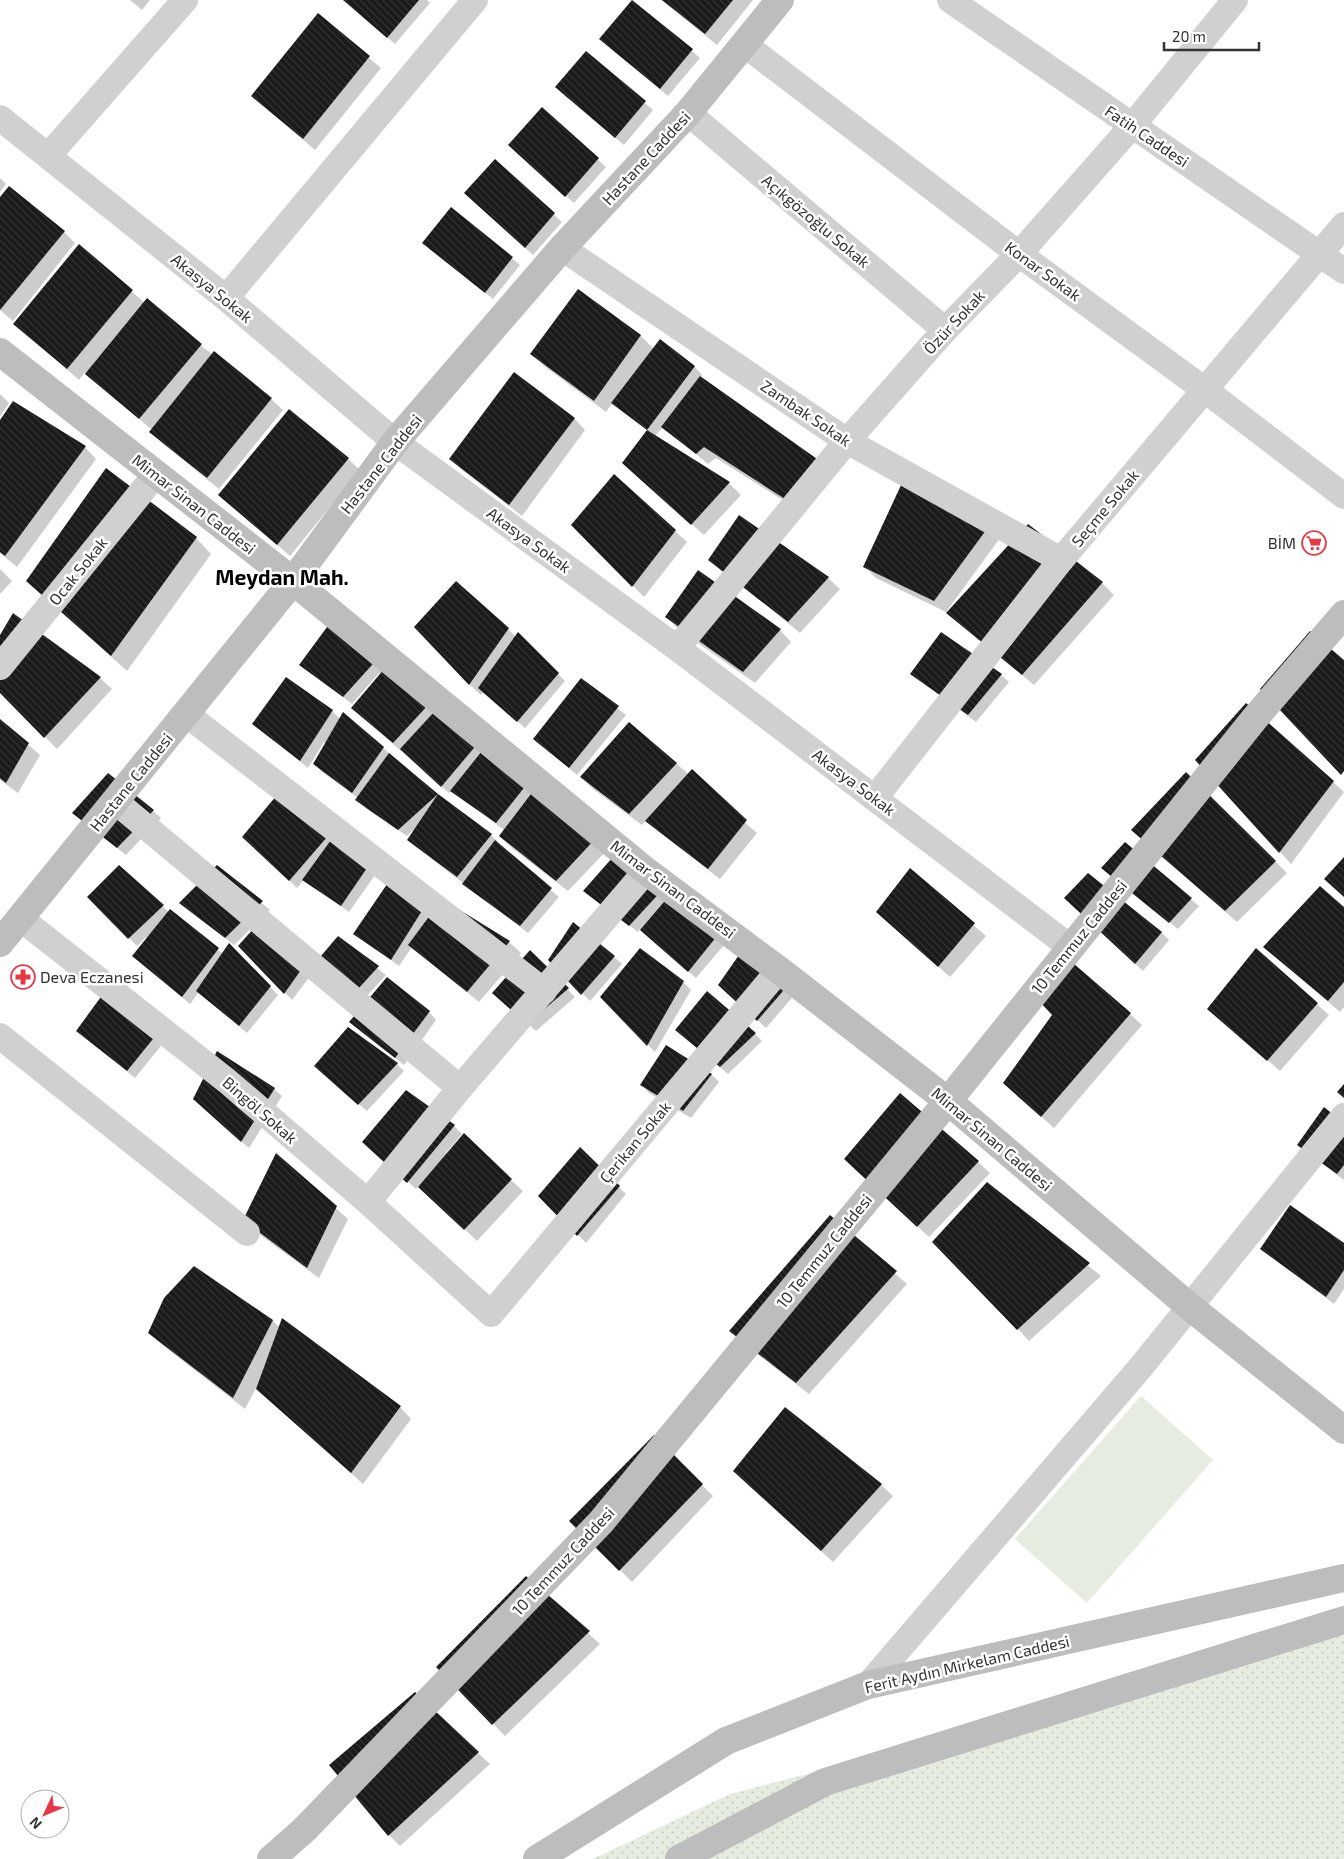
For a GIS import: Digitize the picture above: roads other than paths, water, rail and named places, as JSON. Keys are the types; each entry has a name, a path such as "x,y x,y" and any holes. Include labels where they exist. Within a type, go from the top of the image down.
{"street":[{"path":"48,156 185,0"},
{"name":"Hastane Caddesi","path":"0,943 293,581 395,442 562,248 688,112 780,0"},
{"name":"Fatih Caddesi","path":"950,0 1344,271"},
{"name":"Özür Sokak","path":"677,648 847,441 945,330 1019,254 1132,126 1235,0"},
{"path":"226,298 462,4"},
{"name":"Konar Sokak","path":"744,44 1019,254 1205,390 1344,496"},
{"name":"Açıkgözoğlu Sokak","path":"688,112 945,330"},
{"name":"Akasya Sokak","path":"0,118 226,298 395,442 677,648 1070,947"},
{"name":"Seçme Sokak","path":"875,798 1061,560 1344,226"},
{"name":"Zambak Sokak","path":"562,248 847,441 1061,560"},
{"name":"Mimar Sinan Caddesi","path":"0,352 293,581 646,871 779,970 948,1101 1190,1307 1344,1430"},
{"name":"Ocak Sokak","path":"0,667 156,474"},
{"name":"10 Temmuz Caddesi","path":"271,1859 304,1830 601,1522 948,1101 1255,718 1344,614"},
{"path":"186,714 544,991"},
{"path":"116,802 460,1088"},
{"path":"368,1202 460,1088 646,871"},
{"name":"Bingöl Sokak","path":"20,918 228,1081 368,1202 491,1314"},
{"name":"Çerikan Sokak","path":"491,1314 779,970"},
{"path":"0,1036 247,1233"},
{"path":"868,1685 1190,1307 1344,1116"},
{"name":"Ferit Aydın Mirkelam Caddesi","path":"537,1859 726,1741 868,1685 1344,1578"},
{"path":"679,1859 825,1782 1344,1620"}],"place":[{"name":"BİM","path":"1314,543"},
{"name":"Deva Eczanesi","path":"23,977"}],"district":[{"name":"Meydan Mah.","path":"282,578"}]}
